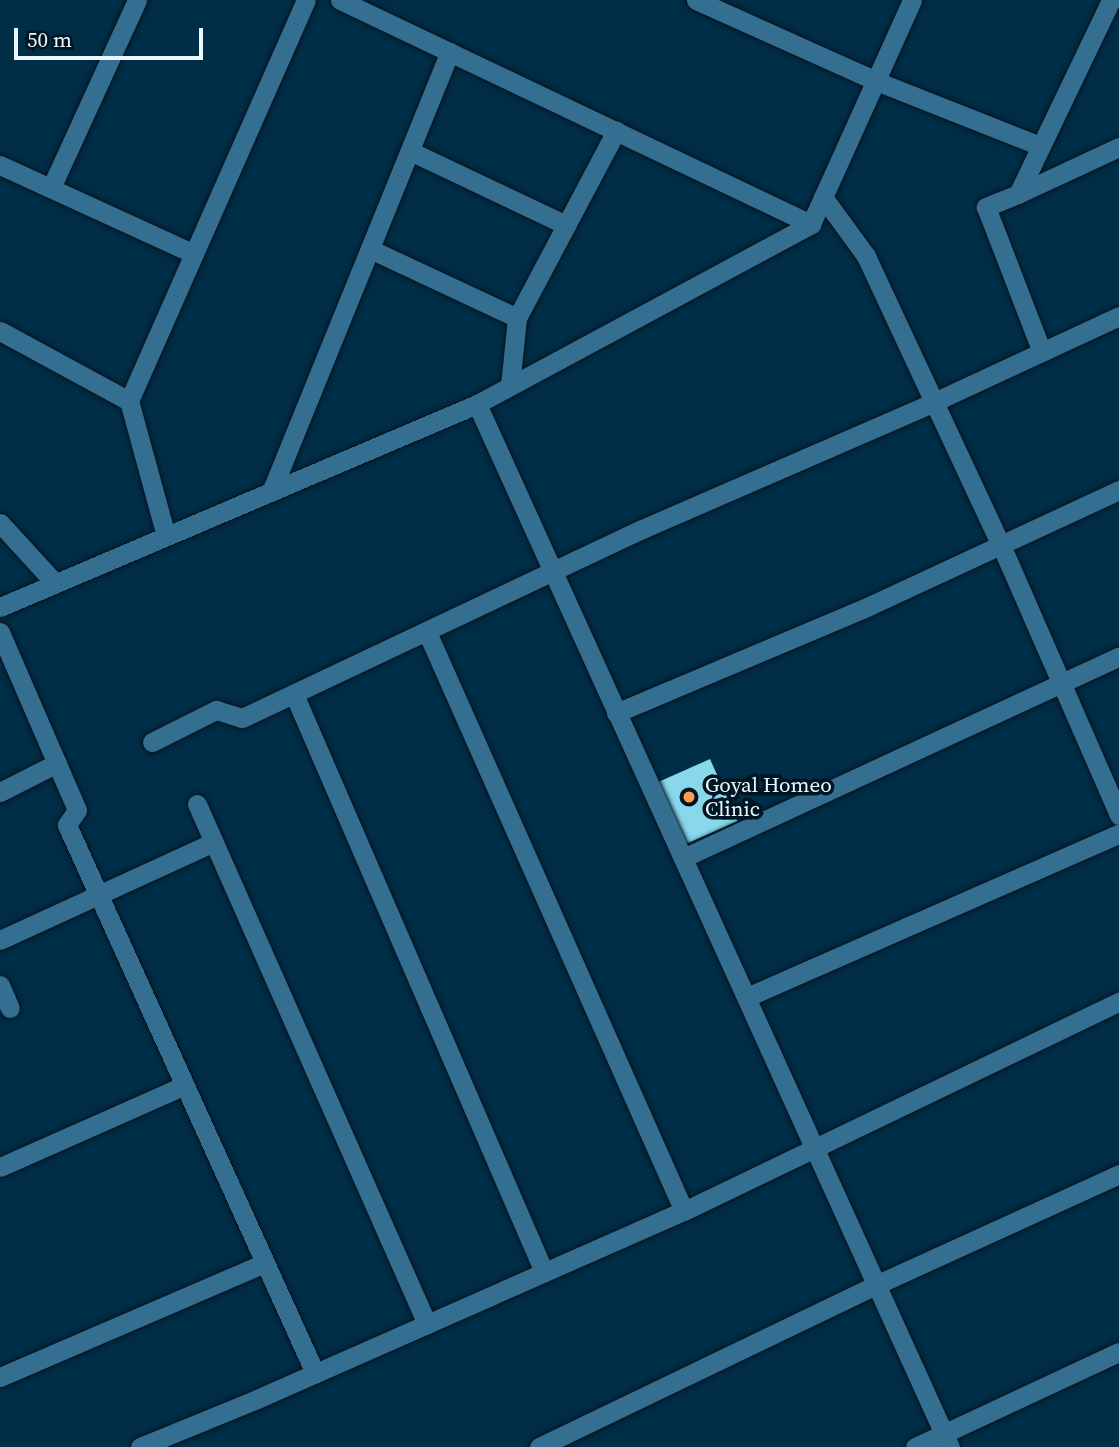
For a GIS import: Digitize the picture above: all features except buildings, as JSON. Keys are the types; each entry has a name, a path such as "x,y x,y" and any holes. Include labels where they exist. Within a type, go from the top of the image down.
{"street":[{"path":"51,188 137,0"},
{"path":"166,536 129,401 306,0"},
{"path":"340,0 811,224"},
{"path":"696,0 876,81 1040,146"},
{"path":"0,607 477,404 811,224 912,0"},
{"path":"1018,194 1111,0"},
{"path":"271,492 450,52"},
{"path":"510,386 517,318 616,131"},
{"path":"1042,352 986,206 1119,147"},
{"path":"410,151 566,225"},
{"path":"0,164 194,254"},
{"path":"824,197 866,256 1001,545 1119,815"},
{"path":"370,249 517,318"},
{"path":"152,742 216,710 242,718 553,574 640,530 934,402 1119,316"},
{"path":"0,331 129,401"},
{"path":"477,404 817,1148 947,1441"},
{"path":"616,713 869,606 1119,491"},
{"path":"0,523 55,583"},
{"path":"0,632 77,810 67,825 315,1373"},
{"path":"427,632 684,1210"},
{"path":"683,858 1119,657"},
{"path":"294,694 544,1272"},
{"path":"0,792 57,763"},
{"path":"197,804 427,1324"},
{"path":"747,998 1119,834"},
{"path":"0,940 214,842"},
{"path":"0,985 10,1008"},
{"path":"140,1447 684,1210 1119,1002"},
{"path":"0,1167 185,1085"},
{"path":"539,1447 878,1284 1119,1174"},
{"path":"0,1377 265,1263"},
{"path":"915,1447 947,1441 1119,1352"}],"place":[{"name":"Goyal Homeo Clinic","path":"689,797"}]}
